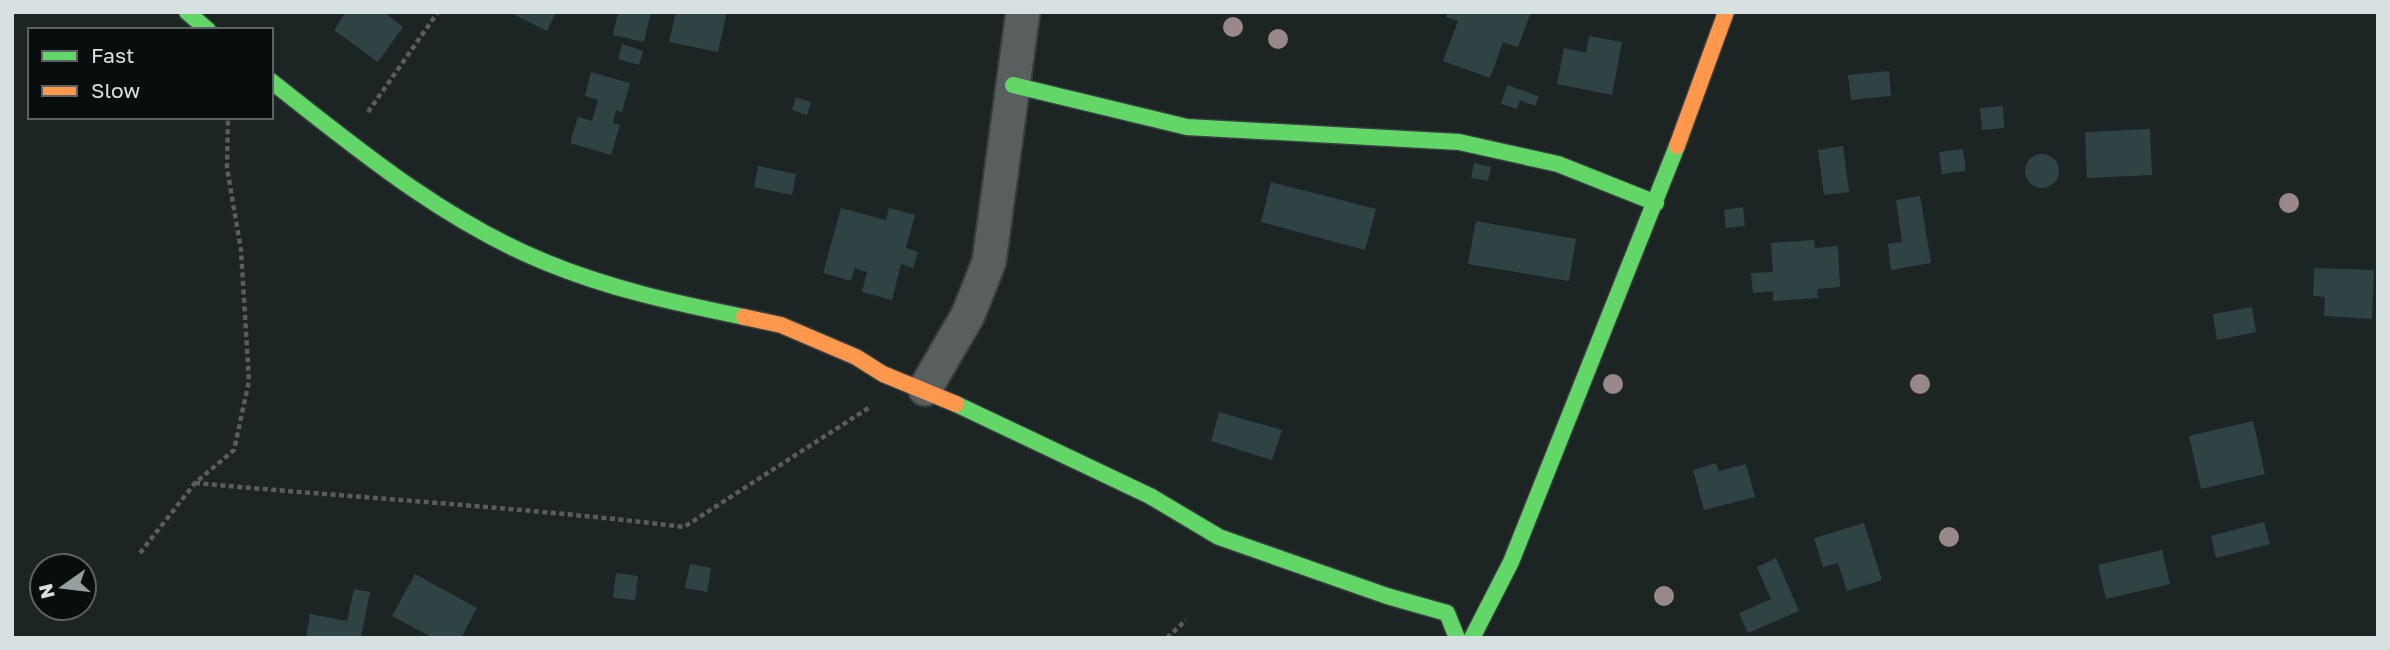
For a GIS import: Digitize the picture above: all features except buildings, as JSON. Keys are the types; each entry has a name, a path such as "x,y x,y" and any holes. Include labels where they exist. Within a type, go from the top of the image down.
{"street":[{"path":"187,12 206,28"},
{"path":"912,385 968,315 989,262 1023,12"},
{"path":"1472,638 1511,562 1559,436 1656,204 1726,12"},
{"path":"273,83 348,141 509,248 586,279 782,325 856,356 912,385 1150,496 1219,537 1387,596 1447,613 1457,638"},
{"path":"1013,85 1187,127 1459,142 1558,163 1656,204"}],"path":[{"path":"348,141 438,12"},
{"path":"140,553 195,483 234,450 249,382 241,250 227,168 228,119"},
{"path":"195,483 401,502 548,510 684,527 912,385"},
{"path":"1167,638 1186,620"}],"traffic: fast":[{"path":"187,12 206,28"},
{"path":"273,83 402,181 472,226 508,245 569,272 619,288 744,317"},
{"path":"1013,85 1187,127 1459,142 1558,164 1656,203"},
{"path":"1472,638 1511,562 1677,146"},
{"path":"956,404 1150,496 1219,537 1387,596 1447,613 1457,638"}],"traffic: slow":[{"path":"1677,146 1726,12"},
{"path":"744,317 781,325 856,357 883,374 956,404"}]}
